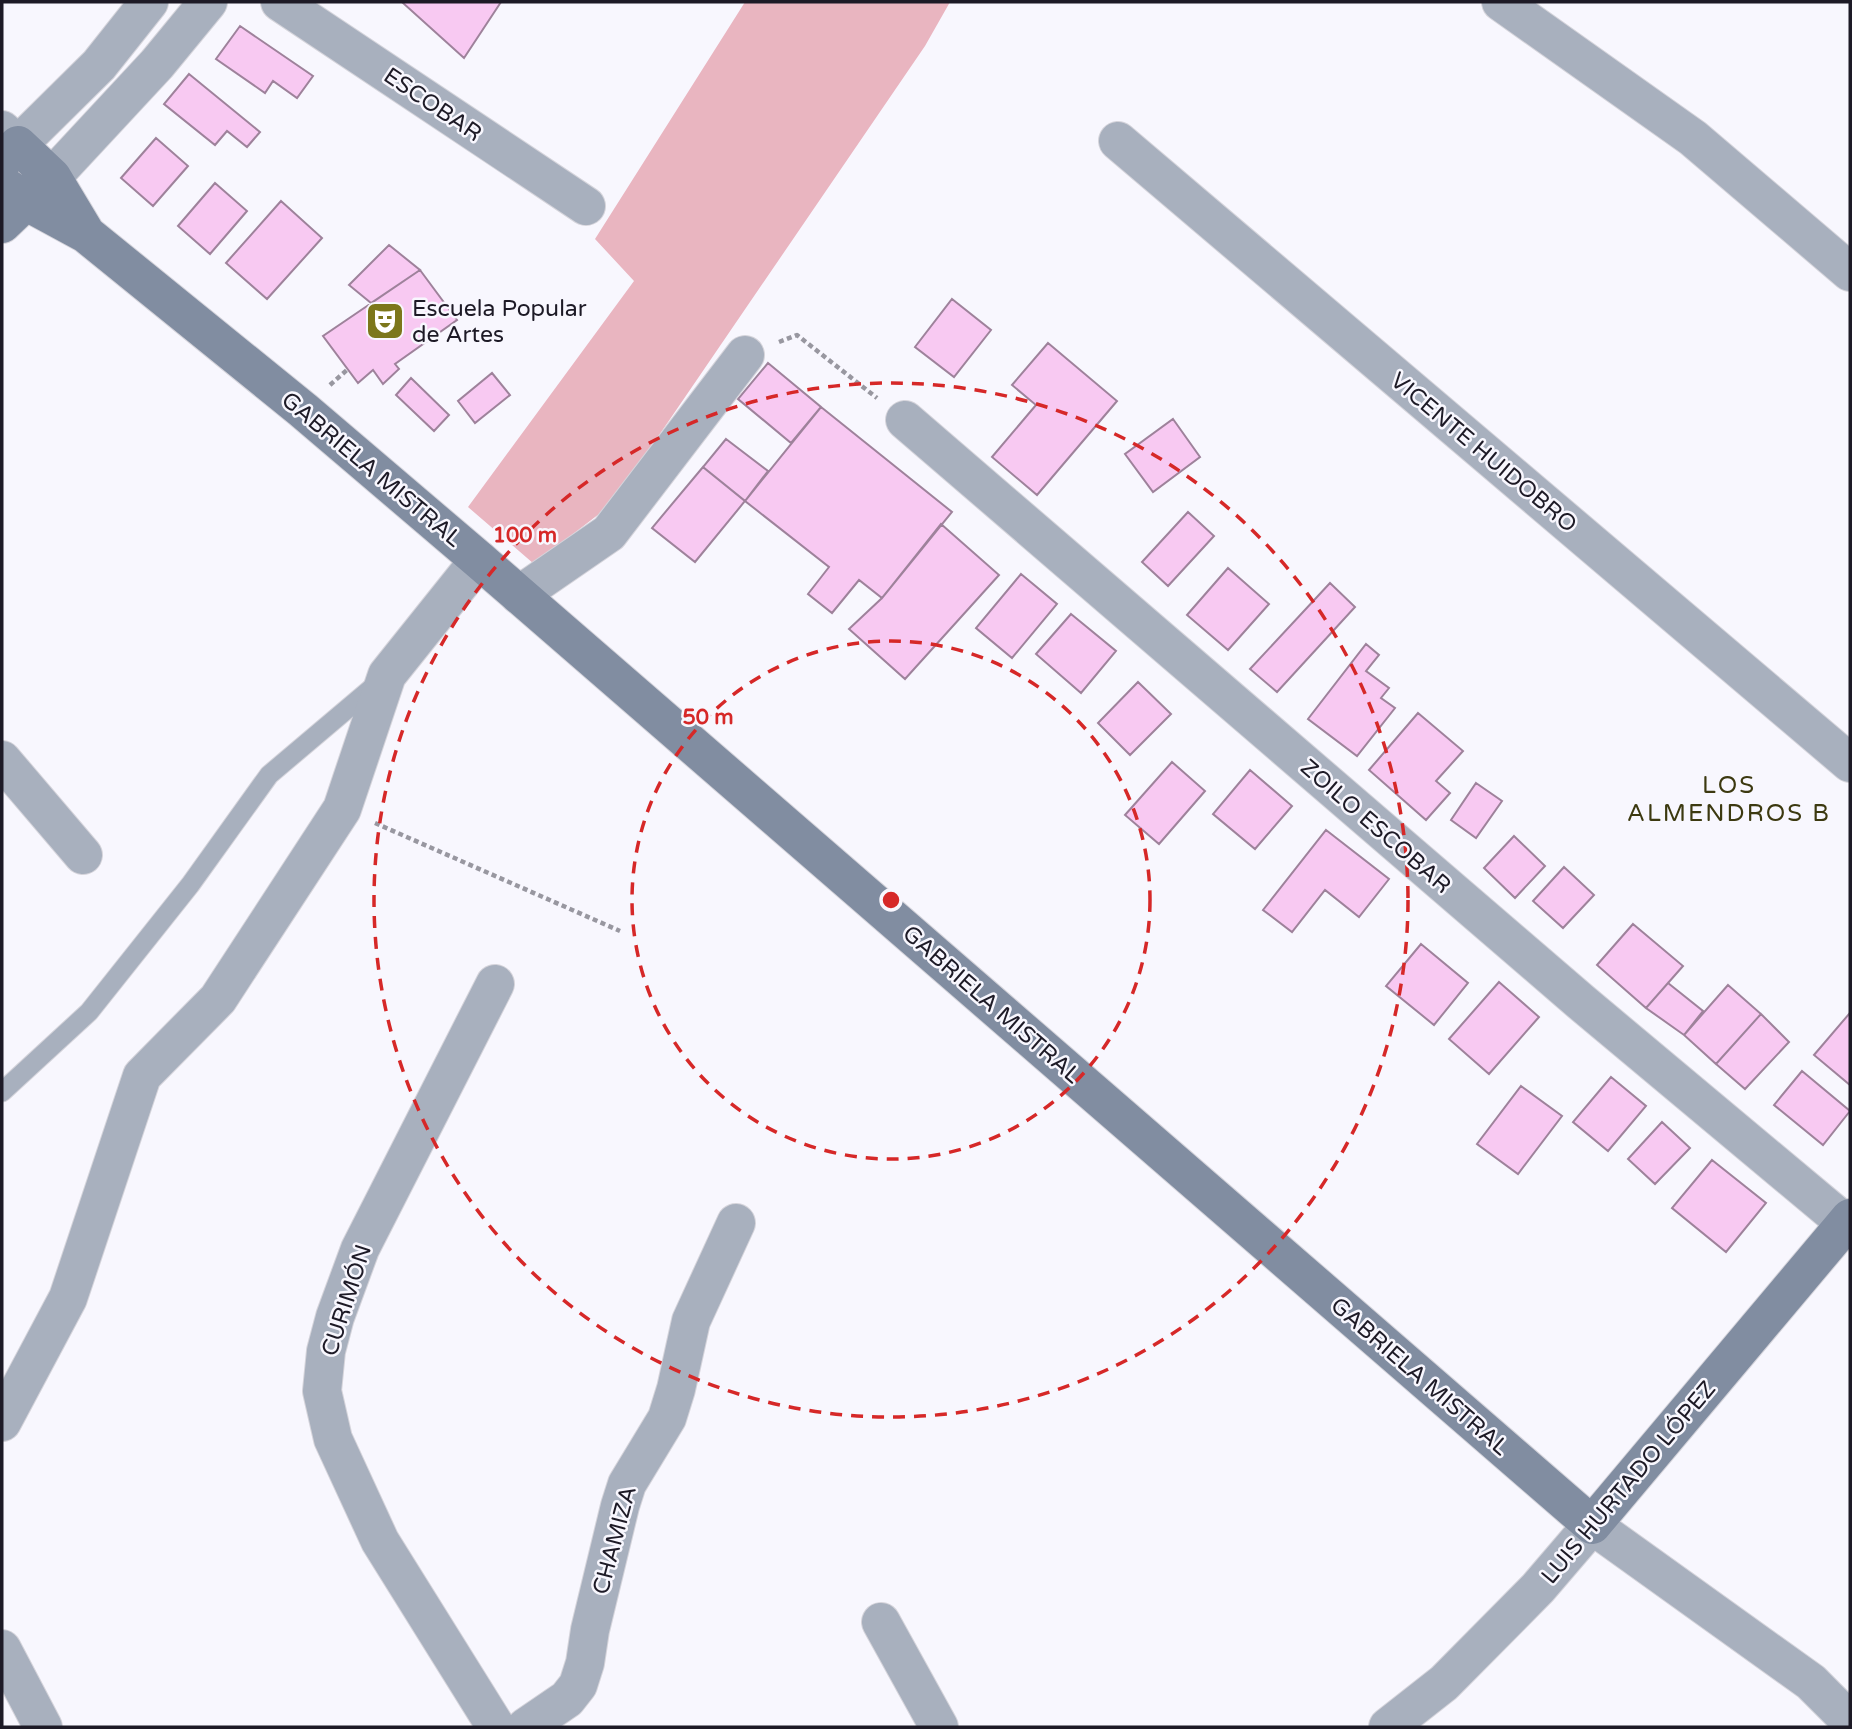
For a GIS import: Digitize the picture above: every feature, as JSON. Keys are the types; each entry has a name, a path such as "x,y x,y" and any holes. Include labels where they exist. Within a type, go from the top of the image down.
{"street":[{"path":"7,145 99,65 149,2"},
{"path":"21,197 157,64 208,2"},
{"name":"ESCOBAR","path":"279,2 586,205"},
{"path":"1501,2 1693,138 1850,272"},
{"name":"VICENTE HUIDOBRO","path":"1118,141 1850,763"},
{"name":"GABRIELA MISTRAL","path":"7,145 21,197 86,234 303,410 1592,1525 1811,1682 1846,1717 1850,1725"},
{"path":"519,595 609,533 746,355"},
{"name":"ZOILO ESCOBAR","path":"905,421 1581,1002 1849,1223"},
{"path":"2,1422 68,1298 142,1076 218,999 342,809 387,675 479,560"},
{"path":"2,760 83,855"},
{"name":"CURIMÓN","path":"495,984 360,1249 335,1317 326,1351 322,1391 333,1438 380,1541 496,1727"},
{"name":"CHAMIZA","path":"526,1727 567,1699 578,1685 623,1495 636,1466 667,1418 691,1321 736,1223"},
{"name":"LUIS HURTADO LÓPEZ","path":"1388,1727 1444,1683 1538,1588 1849,1223"},
{"path":"881,1622 939,1727"},
{"path":"2,1649 43,1727"}],"lane":[{"path":"2,1092 89,1012 190,885 269,775 387,675"}],"path":[{"path":"746,355 797,335 905,421"},
{"path":"342,809 620,931"}],"shaded area":[{"path":"745,2 950,2 925,46 612,504 534,564 468,507 634,281 595,239"}],"building":[{"path":"404,2 501,2 464,58 403,3"},
{"path":"240,26 313,76 297,98 273,81 265,93 216,59"},
{"path":"189,74 260,132 247,147 227,131 215,145 164,104"},
{"path":"156,138 188,166 153,206 121,178"},
{"path":"215,183 247,211 210,254 178,226"},
{"path":"281,201 322,238 267,299 226,263"},
{"path":"389,245 420,270 371,303 349,285"},
{"path":"420,270 457,320 395,364 399,369 383,384 373,370 358,383 323,336"},
{"path":"952,299 991,330 954,377 915,347"},
{"path":"1048,343 1117,401 1037,495 992,457 1036,405 1012,385"},
{"path":"768,363 821,407 791,443 738,399"},
{"path":"492,373 510,395 475,423 458,401"},
{"path":"411,378 449,415 434,431 396,395"},
{"path":"821,407 952,512 882,598 859,580 832,613 808,594 829,567 745,501"},
{"path":"1173,419 1200,457 1153,492 1125,454"},
{"path":"726,439 768,471 745,501 703,467"},
{"path":"703,467 745,501 695,562 652,528"},
{"path":"1188,512 1214,536 1168,586 1142,562"},
{"path":"941,524 999,575 905,679 849,629 882,598"},
{"path":"1228,568 1269,604 1228,650 1187,615"},
{"path":"1021,574 1057,604 1012,658 976,628"},
{"path":"1330,583 1355,607 1277,692 1250,669"},
{"path":"1071,614 1116,651 1081,693 1036,654"},
{"path":"1366,644 1379,655 1366,671 1389,688 1381,698 1395,708 1357,756 1308,719"},
{"path":"1138,682 1171,714 1130,755 1098,723"},
{"path":"1418,713 1463,751 1436,781 1450,793 1426,820 1369,770"},
{"path":"1172,762 1205,791 1159,844 1125,815"},
{"path":"1250,770 1292,806 1255,849 1213,814"},
{"path":"1476,783 1502,801 1476,838 1451,820"},
{"path":"1326,830 1389,879 1359,917 1325,890 1292,932 1263,910"},
{"path":"1514,836 1545,866 1515,898 1484,868"},
{"path":"1564,867 1594,895 1563,928 1533,901"},
{"path":"1633,924 1683,966 1646,1008 1597,965"},
{"path":"1421,944 1468,983 1434,1025 1386,986"},
{"path":"1499,982 1539,1017 1489,1074 1449,1039"},
{"path":"1668,983 1703,1011 1684,1035 1646,1008"},
{"path":"1728,985 1761,1014 1716,1064 1684,1035"},
{"path":"1761,1014 1789,1042 1745,1089 1716,1064"},
{"path":"1850,1015 1850,1085 1814,1055"},
{"path":"1802,1071 1850,1111 1823,1145 1774,1105"},
{"path":"1611,1077 1646,1106 1608,1151 1573,1122"},
{"path":"1521,1086 1562,1116 1518,1174 1477,1144"},
{"path":"1662,1122 1690,1148 1655,1184 1628,1159"},
{"path":"1712,1160 1766,1203 1726,1252 1672,1208"}],"place":[{"name":"Escuela Popular de Artes","path":"385,321"}],"district":[{"name":"LOS ALMENDROS B","path":"1729,799"}]}
